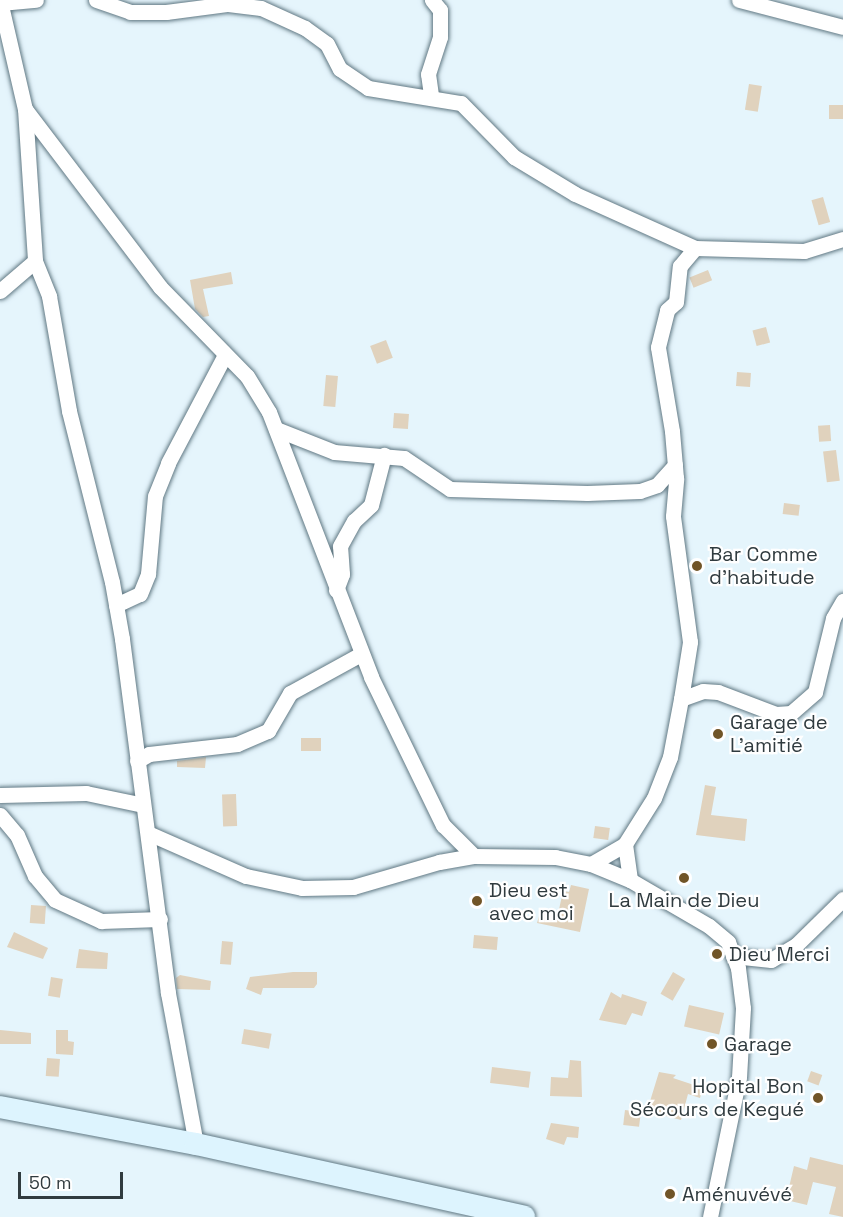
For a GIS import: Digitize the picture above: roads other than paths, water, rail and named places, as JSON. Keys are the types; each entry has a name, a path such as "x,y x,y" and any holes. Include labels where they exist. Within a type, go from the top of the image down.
{"main road":[{"path":"0,1107 196,1144 524,1217"}],"street":[{"path":"36,0 0,2 25,109 35,261 49,296 69,411 116,605 132,700 137,761 160,919 168,993 196,1144"},
{"path":"96,0 130,12 166,12 228,4 261,8 305,28 327,44 340,69 368,88 431,95 461,103 514,157 575,195 695,248 804,251 843,239"},
{"path":"431,95 428,74 440,37 440,10 432,0"},
{"path":"739,0 843,27"},
{"path":"25,109 160,286 247,376 276,429 361,654 429,800 443,825 474,856"},
{"path":"591,864 625,844 654,798 670,757 681,699 690,642 673,516 675,465 658,347 667,310 676,302 680,266 695,248"},
{"path":"0,291 35,261"},
{"path":"116,605 140,594 148,574 155,496 168,463 225,355"},
{"path":"276,429 334,452 404,458 450,489 587,494 640,491 657,485 675,465"},
{"path":"336,590 342,574 340,546 354,521 371,505 384,455"},
{"path":"681,699 704,691 718,692 776,714 798,708 815,692 833,618 843,602"},
{"path":"137,761 149,754 237,744 268,731 290,693 361,654"},
{"path":"0,795 86,793 143,805"},
{"path":"0,815 17,835 35,876 55,900 101,921 160,919"},
{"path":"148,833 246,876 302,888 353,887 439,862 474,856 555,857 591,864 630,880 709,926 728,942 743,1008 743,1042 710,1217"},
{"path":"625,844 630,880"},
{"path":"733,956 771,960 796,945 843,899"}],"place":[{"name":"Bar Comme d'habitude","path":"697,566"},
{"name":"Garage de L'amitié","path":"718,734"},
{"name":"La Main de Dieu","path":"684,878"},
{"name":"Dieu est avec moi","path":"477,901"},
{"name":"Dieu Merci","path":"717,954"},
{"name":"Garage","path":"712,1044"},
{"name":"Hopital Bon Sécours de Kegué","path":"818,1098"},
{"name":"Aménuvévé","path":"670,1194"}]}
